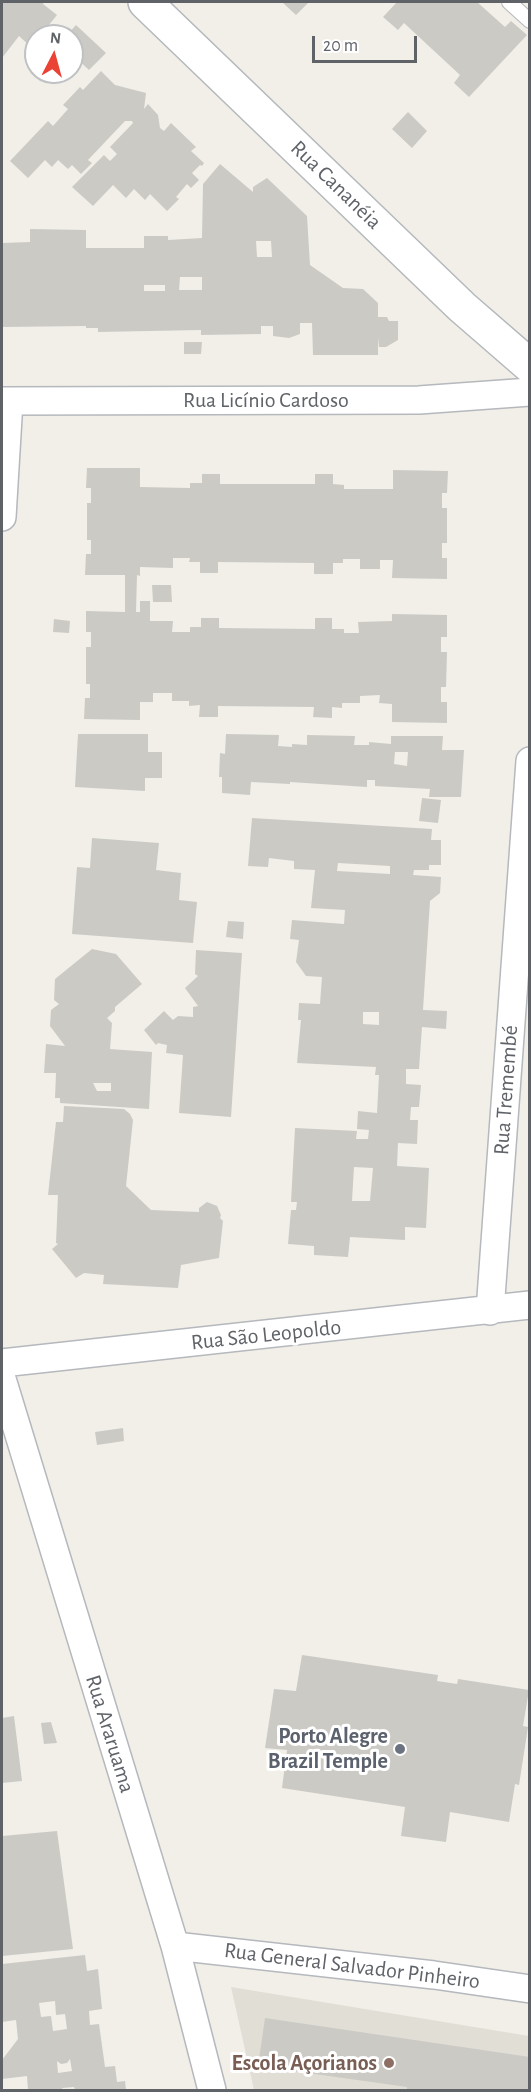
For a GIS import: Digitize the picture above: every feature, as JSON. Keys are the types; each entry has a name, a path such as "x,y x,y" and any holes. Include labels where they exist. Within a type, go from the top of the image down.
{"street":[{"name":"Rua Cananéia","path":"145,2 462,307 530,366"},
{"name":"Rua Licínio Cardoso","path":"5,401 419,400 530,392"},
{"path":"2,517 5,401"},
{"name":"Rua Tremembé","path":"490,1311 530,761"},
{"name":"Rua São Leopoldo","path":"2,1363 530,1305"},
{"name":"Rua Araruama","path":"2,1379 175,1946 212,2091"},
{"name":"Rua General Salvador Pinheiro","path":"175,1946 434,1974 530,1989"}],"lane":[{"path":"509,2 530,21"}],"shaded area":[{"name":"Escola Açorianos","path":"231,1987 529,2036 529,2090 254,2090"}],"building":[{"path":"2,2 44,2 43,4 57,15 50,24 24,24 24,41 19,36 2,58"},
{"path":"282,2 309,2 296,15"},
{"path":"397,2 477,2 505,27 511,21 527,35 469,97 454,83 460,75 404,23 398,30 383,17"},
{"path":"84,32 106,53 89,70 84,65"},
{"path":"101,71 115,85 146,93 144,109 148,104 158,115 160,128 164,131 171,123 196,147 191,151 204,163 192,173 199,180 191,188 187,184 176,197 179,199 167,211 150,194 145,200 134,189 126,198 113,185 93,206 72,187 104,155 110,161 117,154 110,147 133,123 132,121 125,121 88,160 92,163 81,174 72,165 68,169 58,160 52,167 45,160 28,178 10,161 48,121 53,126 68,109 63,105 80,87 83,90"},
{"path":"408,112 427,131 412,148 392,129"},
{"path":"220,164 253,192 253,187 267,178 307,216 310,265 343,288 363,289 378,303 378,317 398,321 398,340 386,347 379,347 378,337 378,355 313,355 312,323 300,323 300,334 289,338 273,336 273,326 261,326 261,334 201,335 201,330 98,332 98,328 86,328 86,326 2,327 2,243 30,242 30,229 86,230 86,248 144,248 144,236 168,236 168,240 202,238 203,184","holes":["256,241 271,241 272,257 257,257","180,277 202,277 202,290 179,290","144,285 165,285 165,291 144,291"]},
{"path":"184,342 202,342 201,354 184,354"},
{"path":"87,468 140,468 140,487 190,488 190,483 202,483 202,474 220,474 220,484 315,484 315,474 333,474 333,484 344,485 344,489 393,489 393,470 448,471 447,493 442,493 442,508 447,508 447,543 442,543 442,558 447,558 447,579 392,578 393,560 380,560 380,569 360,569 360,559 343,559 343,563 333,563 333,574 314,574 314,563 218,562 218,573 200,573 200,562 189,562 190,558 173,558 173,568 140,567 140,576 137,575 136,612 140,612 140,601 150,601 150,621 173,621 172,632 190,632 190,627 201,627 201,618 219,618 219,628 315,629 315,618 332,618 332,629 344,629 344,633 359,633 358,622 392,621 392,614 447,615 447,637 441,637 441,652 447,652 446,687 441,687 441,702 447,702 447,723 392,722 392,704 379,703 380,695 360,696 360,703 342,703 342,708 332,707 332,718 313,717 314,707 218,706 218,717 199,717 200,705 189,706 189,701 172,701 172,693 153,693 153,702 140,702 140,720 84,719 85,698 90,698 90,684 86,684 86,647 91,647 91,632 86,632 86,611 125,612 125,575 85,575 86,554 91,554 91,540 87,540 87,503 91,503 91,488 86,488"},
{"path":"152,585 171,585 172,602 153,602"},
{"path":"54,619 70,621 69,633 53,632"},
{"path":"78,734 148,734 148,752 162,752 162,778 145,778 145,791 75,787"},
{"path":"226,734 279,735 278,746 292,747 292,744 307,745 307,735 355,736 354,745 369,745 369,742 391,744 391,736 443,736 442,750 464,750 461,797 429,797 430,789 375,786 375,780 367,780 367,787 251,782 250,795 222,793 222,777 219,777 220,753 225,754","holes":["395,752 408,752 407,766 394,764"]},
{"path":"422,798 441,800 438,823 419,821"},
{"path":"252,818 432,829 431,840 441,840 441,865 429,865 429,870 414,870 413,875 441,877 440,893 430,901 423,1010 447,1011 446,1029 422,1027 419,1069 406,1069 406,1084 421,1085 419,1107 411,1107 410,1120 418,1120 417,1144 398,1143 397,1166 429,1168 426,1228 405,1227 405,1240 350,1237 348,1257 314,1255 314,1246 288,1244 291,1210 296,1210 297,1202 291,1202 295,1128 357,1131 356,1139 368,1139 369,1130 357,1129 358,1111 377,1113 379,1075 375,1075 376,1067 297,1063 301,1020 298,1020 299,1003 320,1004 322,977 306,976 296,962 299,940 290,939 292,920 344,924 345,910 311,908 315,870 294,869 294,861 269,858 268,867 248,866","holes":["338,863 390,866 390,874 337,871","363,1012 379,1012 379,1025 363,1024","354,1167 373,1168 370,1201 352,1201"]},
{"path":"92,838 159,843 156,870 181,873 179,900 197,902 193,943 72,934 77,867 90,868"},
{"path":"228,921 244,922 243,939 226,937"},
{"path":"92,949 116,954 142,984 115,1007 115,1011 107,1018 112,1023 110,1049 152,1052 149,1109 60,1103 60,1098 55,1098 56,1073 44,1073 46,1044 65,1046 50,1026 51,1010 59,1004 54,1000 55,979","holes":["93,1083 111,1083 111,1091 97,1091"]},
{"path":"196,950 242,953 231,1117 179,1113 183,1055 166,1053 167,1045 158,1043 156,1045 144,1030 164,1011 173,1020 178,1016 193,1017 193,1007 198,1006 185,988 198,976 195,974"},
{"path":"64,1106 124,1109 130,1114 133,1120 126,1186 151,1210 199,1212 199,1208 207,1202 217,1206 223,1221 219,1258 181,1265 178,1288 103,1284 104,1275 84,1273 76,1278 52,1249 58,1244 56,1243 58,1195 48,1195 56,1122 63,1122"},
{"path":"123,1428 124,1441 97,1445 95,1432"},
{"name":"Porto Alegre Brazil Temple","path":"302,1655 438,1675 437,1681 457,1684 458,1679 529,1690 523,1726 528,1727 519,1785 515,1784 509,1822 450,1812 446,1842 401,1836 405,1807 282,1788 287,1750 265,1748 274,1689 296,1691"},
{"path":"14,1716 22,1781 2,1783 2,1718"},
{"path":"51,1722 57,1743 44,1744 41,1723"},
{"path":"57,1831 73,1949 2,1956 2,1836"},
{"path":"85,1955 87,1971 98,1969 102,2009 89,2011 90,2025 99,2024 105,2067 115,2066 117,2082 125,2081 126,2090 75,2090 74,2087 62,2088 63,2090 28,2090 27,2076 2,2079 2,2060 18,2039 16,2020 2,2022 2,1964","holes":["55,2001 56,2015 65,2014 67,2029 53,2031 51,2016 41,2017 39,2003","70,2059 72,2071 58,2073 57,2061 61,2064 67,2063"]},
{"path":"265,2018 530,2057 530,2090 407,2090 407,2087 258,2066"}],"place":[{"name":"Porto Alegre Brazil Temple","path":"400,1749"},
{"name":"Escola Açorianos","path":"389,2063"}]}
